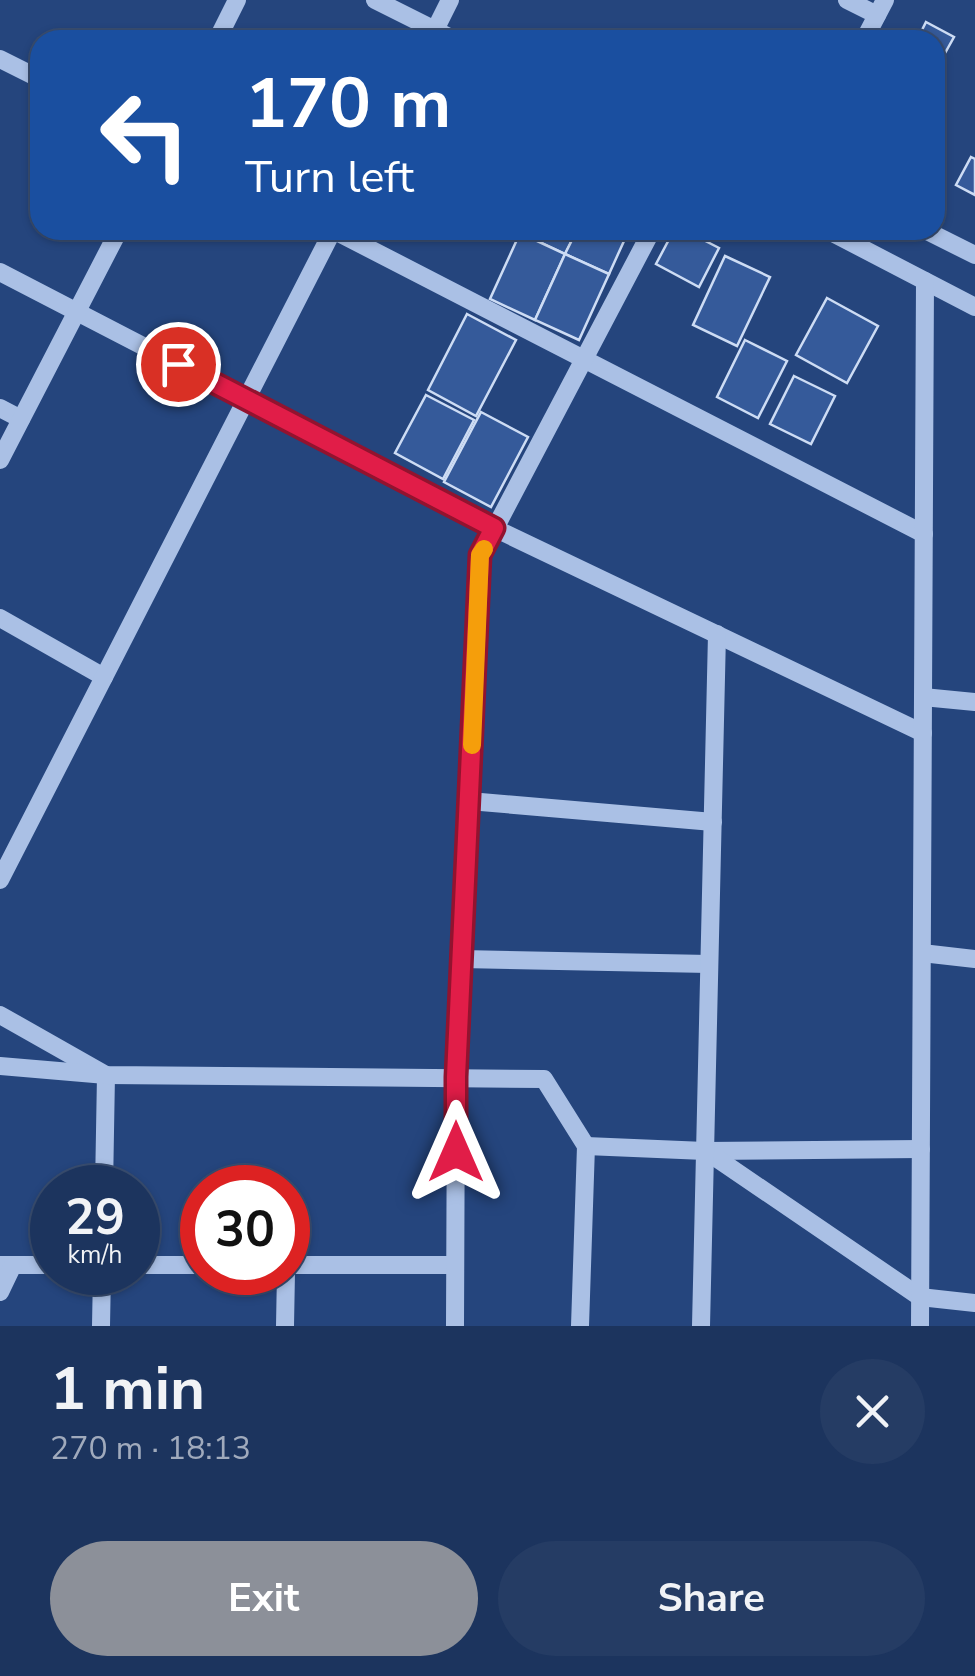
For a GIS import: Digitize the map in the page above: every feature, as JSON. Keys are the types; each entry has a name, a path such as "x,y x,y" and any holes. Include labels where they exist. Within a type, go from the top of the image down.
{"street":[{"path":"222,30 237,0"},
{"path":"375,0 424,30"},
{"path":"435,30 450,0"},
{"path":"847,0 881,8"},
{"path":"0,58 30,74"},
{"path":"0,460 114,240"},
{"path":"0,880 328,240"},
{"path":"352,240 924,534"},
{"path":"455,1326 456,1077 480,555 647,240"},
{"path":"846,240 975,307"},
{"path":"944,240 975,256"},
{"path":"0,272 494,528 923,733"},
{"path":"920,1326 925,281"},
{"path":"0,408 21,419"},
{"path":"0,618 104,677"},
{"path":"701,1326 717,634"},
{"path":"923,697 975,702"},
{"path":"469,801 713,822"},
{"path":"922,953 975,959"},
{"path":"462,960 709,964"},
{"path":"0,1015 106,1074"},
{"path":"0,1066 106,1074 544,1079 586,1146 580,1326"},
{"path":"104,1165 106,1074"},
{"path":"586,1146 705,1151 922,1149"},
{"path":"705,1151 920,1297 975,1303"},
{"path":"310,1265 456,1264"},
{"path":"0,1292 7,1265"},
{"path":"101,1326 102,1295"},
{"path":"285,1326 286,1295"}],"building":[{"path":"926,22 941,30 922,30"},
{"path":"945,32 954,37 945,53"},
{"path":"971,157 975,159 975,195 956,185"},
{"path":"517,240 535,240 565,254 535,320 490,299"},
{"path":"535,240 572,240 565,254"},
{"path":"572,240 624,240 609,274 565,254"},
{"path":"669,240 703,240 719,248 699,287 656,264"},
{"path":"565,254 609,274 579,340 535,320"},
{"path":"725,256 770,277 737,346 693,325"},
{"path":"827,298 878,326 847,383 796,355"},
{"path":"467,314 516,340 476,416 428,390"},
{"path":"745,340 787,361 758,418 717,397"},
{"path":"794,376 835,396 811,444 770,424"},
{"path":"426,395 474,420 443,479 395,453"},
{"path":"481,412 528,437 491,507 444,482"}],"slow traffic":[{"path":"472,745 480,555 484,549"}],"route":[{"path":"178,364 494,528 480,555 456,1077 456,1152"}]}
